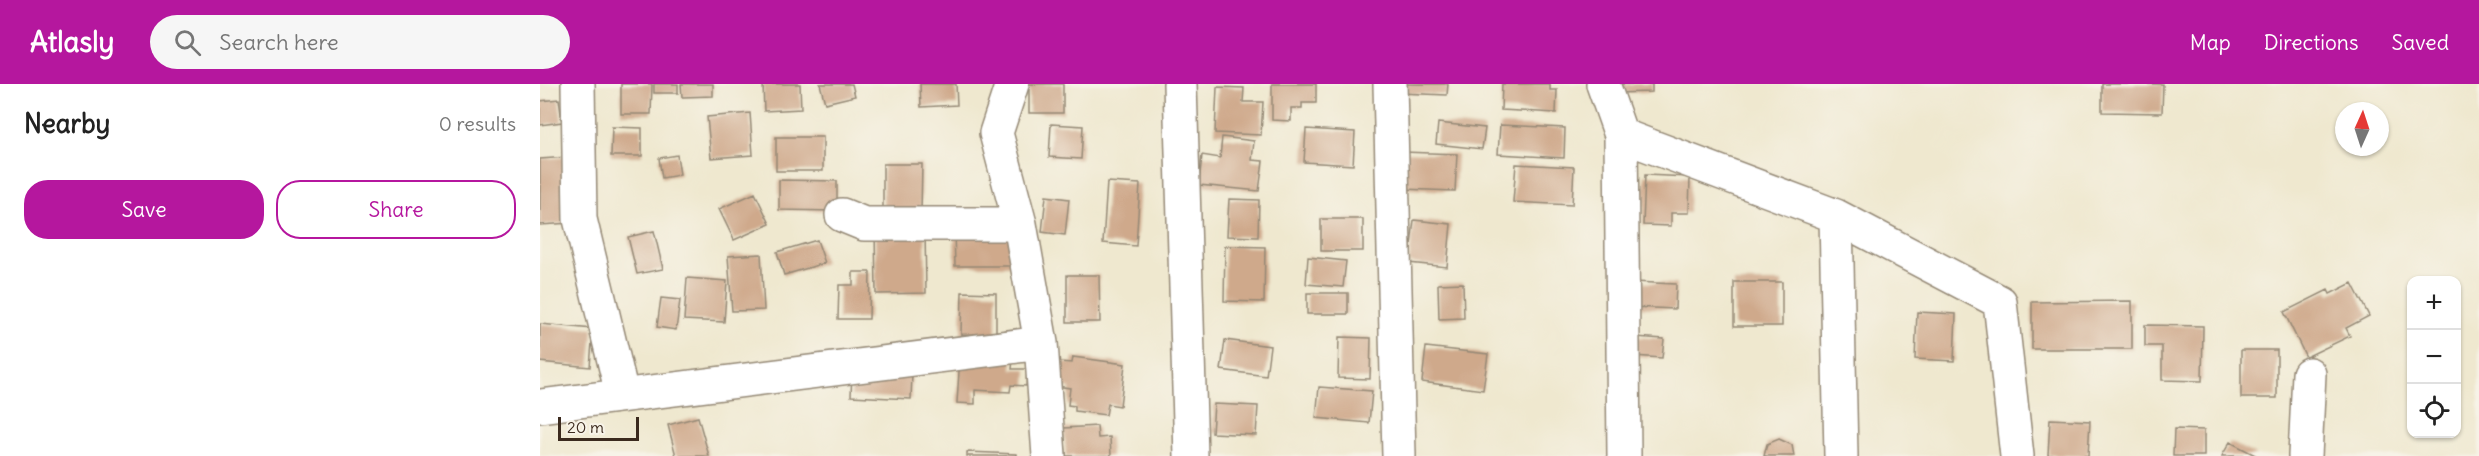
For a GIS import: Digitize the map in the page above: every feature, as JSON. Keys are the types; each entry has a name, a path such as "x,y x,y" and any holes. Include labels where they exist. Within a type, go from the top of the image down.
{"street":[{"path":"578,84 580,219 622,394"},
{"path":"1012,84 996,133 1020,224 1041,343 1049,456"},
{"path":"1180,84 1191,456"},
{"path":"1390,84 1399,456"},
{"path":"1603,84 1621,135 1624,456"},
{"path":"1621,135 1836,216 2000,302 2018,456"},
{"path":"842,215 864,224 1020,224"},
{"path":"1836,216 1841,456"},
{"path":"540,406 1041,343"},
{"path":"2305,456 2308,375"}],"building":[{"path":"621,84 652,84 651,114 621,114"},
{"path":"654,84 678,84 678,93 654,93"},
{"path":"681,84 713,84 713,96 682,97"},
{"path":"763,84 800,84 801,109 764,111"},
{"path":"820,84 852,84 855,96 825,103"},
{"path":"920,84 956,84 957,105 921,107"},
{"path":"1029,84 1063,84 1063,113 1029,113"},
{"path":"1272,84 1316,84 1316,103 1302,103 1302,108 1291,108 1291,121 1272,120"},
{"path":"1399,84 1448,84 1447,95 1399,93"},
{"path":"1502,84 1550,84 1550,90 1557,90 1556,113 1501,110"},
{"path":"1612,84 1652,84 1652,92 1612,93"},
{"path":"2102,84 2163,84 2162,113 2102,112"},
{"path":"1217,87 1244,88 1243,102 1263,102 1261,135 1215,133"},
{"path":"559,99 562,122 540,125 540,101"},
{"path":"750,113 753,155 711,158 707,117"},
{"path":"1438,123 1485,128 1482,149 1436,144"},
{"path":"1051,124 1083,126 1081,159 1049,157"},
{"path":"1500,125 1565,128 1564,158 1498,154"},
{"path":"612,127 642,128 642,156 611,156"},
{"path":"1306,129 1355,132 1353,165 1304,162"},
{"path":"776,137 823,137 823,171 776,171"},
{"path":"1222,137 1254,141 1252,160 1263,161 1259,191 1199,185 1202,155 1220,158"},
{"path":"1403,152 1457,154 1455,191 1402,189"},
{"path":"677,155 680,175 662,178 659,158"},
{"path":"568,157 571,223 540,225 540,159"},
{"path":"883,164 922,164 921,212 883,212"},
{"path":"1516,164 1574,167 1572,205 1513,202"},
{"path":"1645,175 1690,177 1689,213 1671,213 1671,226 1643,225"},
{"path":"779,180 837,181 837,211 779,210"},
{"path":"1107,182 1140,184 1136,246 1103,243"},
{"path":"755,193 770,224 734,240 719,209"},
{"path":"1046,196 1069,199 1065,235 1042,232"},
{"path":"1229,199 1259,200 1258,237 1227,236"},
{"path":"1321,219 1363,219 1363,251 1321,251"},
{"path":"1414,220 1451,224 1447,267 1409,263"},
{"path":"1012,228 1013,266 955,266 954,229"},
{"path":"875,229 925,229 926,293 876,294"},
{"path":"654,231 663,269 637,274 628,237"},
{"path":"817,240 825,263 784,275 777,252"},
{"path":"1225,246 1265,247 1264,302 1224,301"},
{"path":"761,254 764,310 732,311 728,256"},
{"path":"1308,257 1346,261 1343,287 1306,284"},
{"path":"853,272 870,272 869,319 838,319 839,285 853,285"},
{"path":"1067,275 1099,275 1100,322 1067,322"},
{"path":"687,278 727,281 724,322 684,320"},
{"path":"1633,282 1676,284 1675,309 1632,307"},
{"path":"1734,282 1782,282 1782,326 1734,326"},
{"path":"1463,283 1464,318 1439,319 1438,284"},
{"path":"2352,283 2369,316 2346,328 2350,336 2306,357 2284,312 2328,290 2330,294"},
{"path":"962,292 996,293 996,335 961,334"},
{"path":"1307,293 1348,293 1348,314 1307,314"},
{"path":"661,298 680,300 676,330 657,327"},
{"path":"2132,301 2132,349 2032,349 2032,302"},
{"path":"1917,312 1956,314 1954,361 1915,359"},
{"path":"540,324 593,329 590,367 540,362"},
{"path":"2145,325 2203,326 2202,381 2162,380 2162,346 2145,346"},
{"path":"1339,337 1371,338 1370,379 1338,378"},
{"path":"1635,337 1664,339 1662,358 1634,356"},
{"path":"1225,340 1270,346 1266,376 1221,370"},
{"path":"1426,347 1488,354 1483,390 1422,382"},
{"path":"2241,350 2277,350 2277,398 2241,398"},
{"path":"960,356 1013,359 1012,369 1027,369 1026,386 1011,385 1010,392 975,390 975,404 957,403"},
{"path":"1073,357 1125,364 1120,406 1108,404 1106,415 1075,411 1075,406 1068,405 1070,388 1056,386 1059,362 1072,363"},
{"path":"852,371 912,374 911,399 851,396"},
{"path":"1319,387 1372,391 1369,423 1316,418"},
{"path":"1214,404 1258,406 1256,435 1212,433"},
{"path":"698,417 709,456 676,456 668,425"},
{"path":"2050,419 2090,421 2088,456 2048,455"},
{"path":"1097,426 1098,438 1110,437 1111,456 1066,456 1064,428"},
{"path":"2174,429 2204,430 2204,456 2173,456"},
{"path":"1779,439 1792,445 1794,456 1764,456 1767,444"},
{"path":"2230,442 2257,456 2222,456"},
{"path":"967,452 1017,454 1017,456 967,456"}]}
